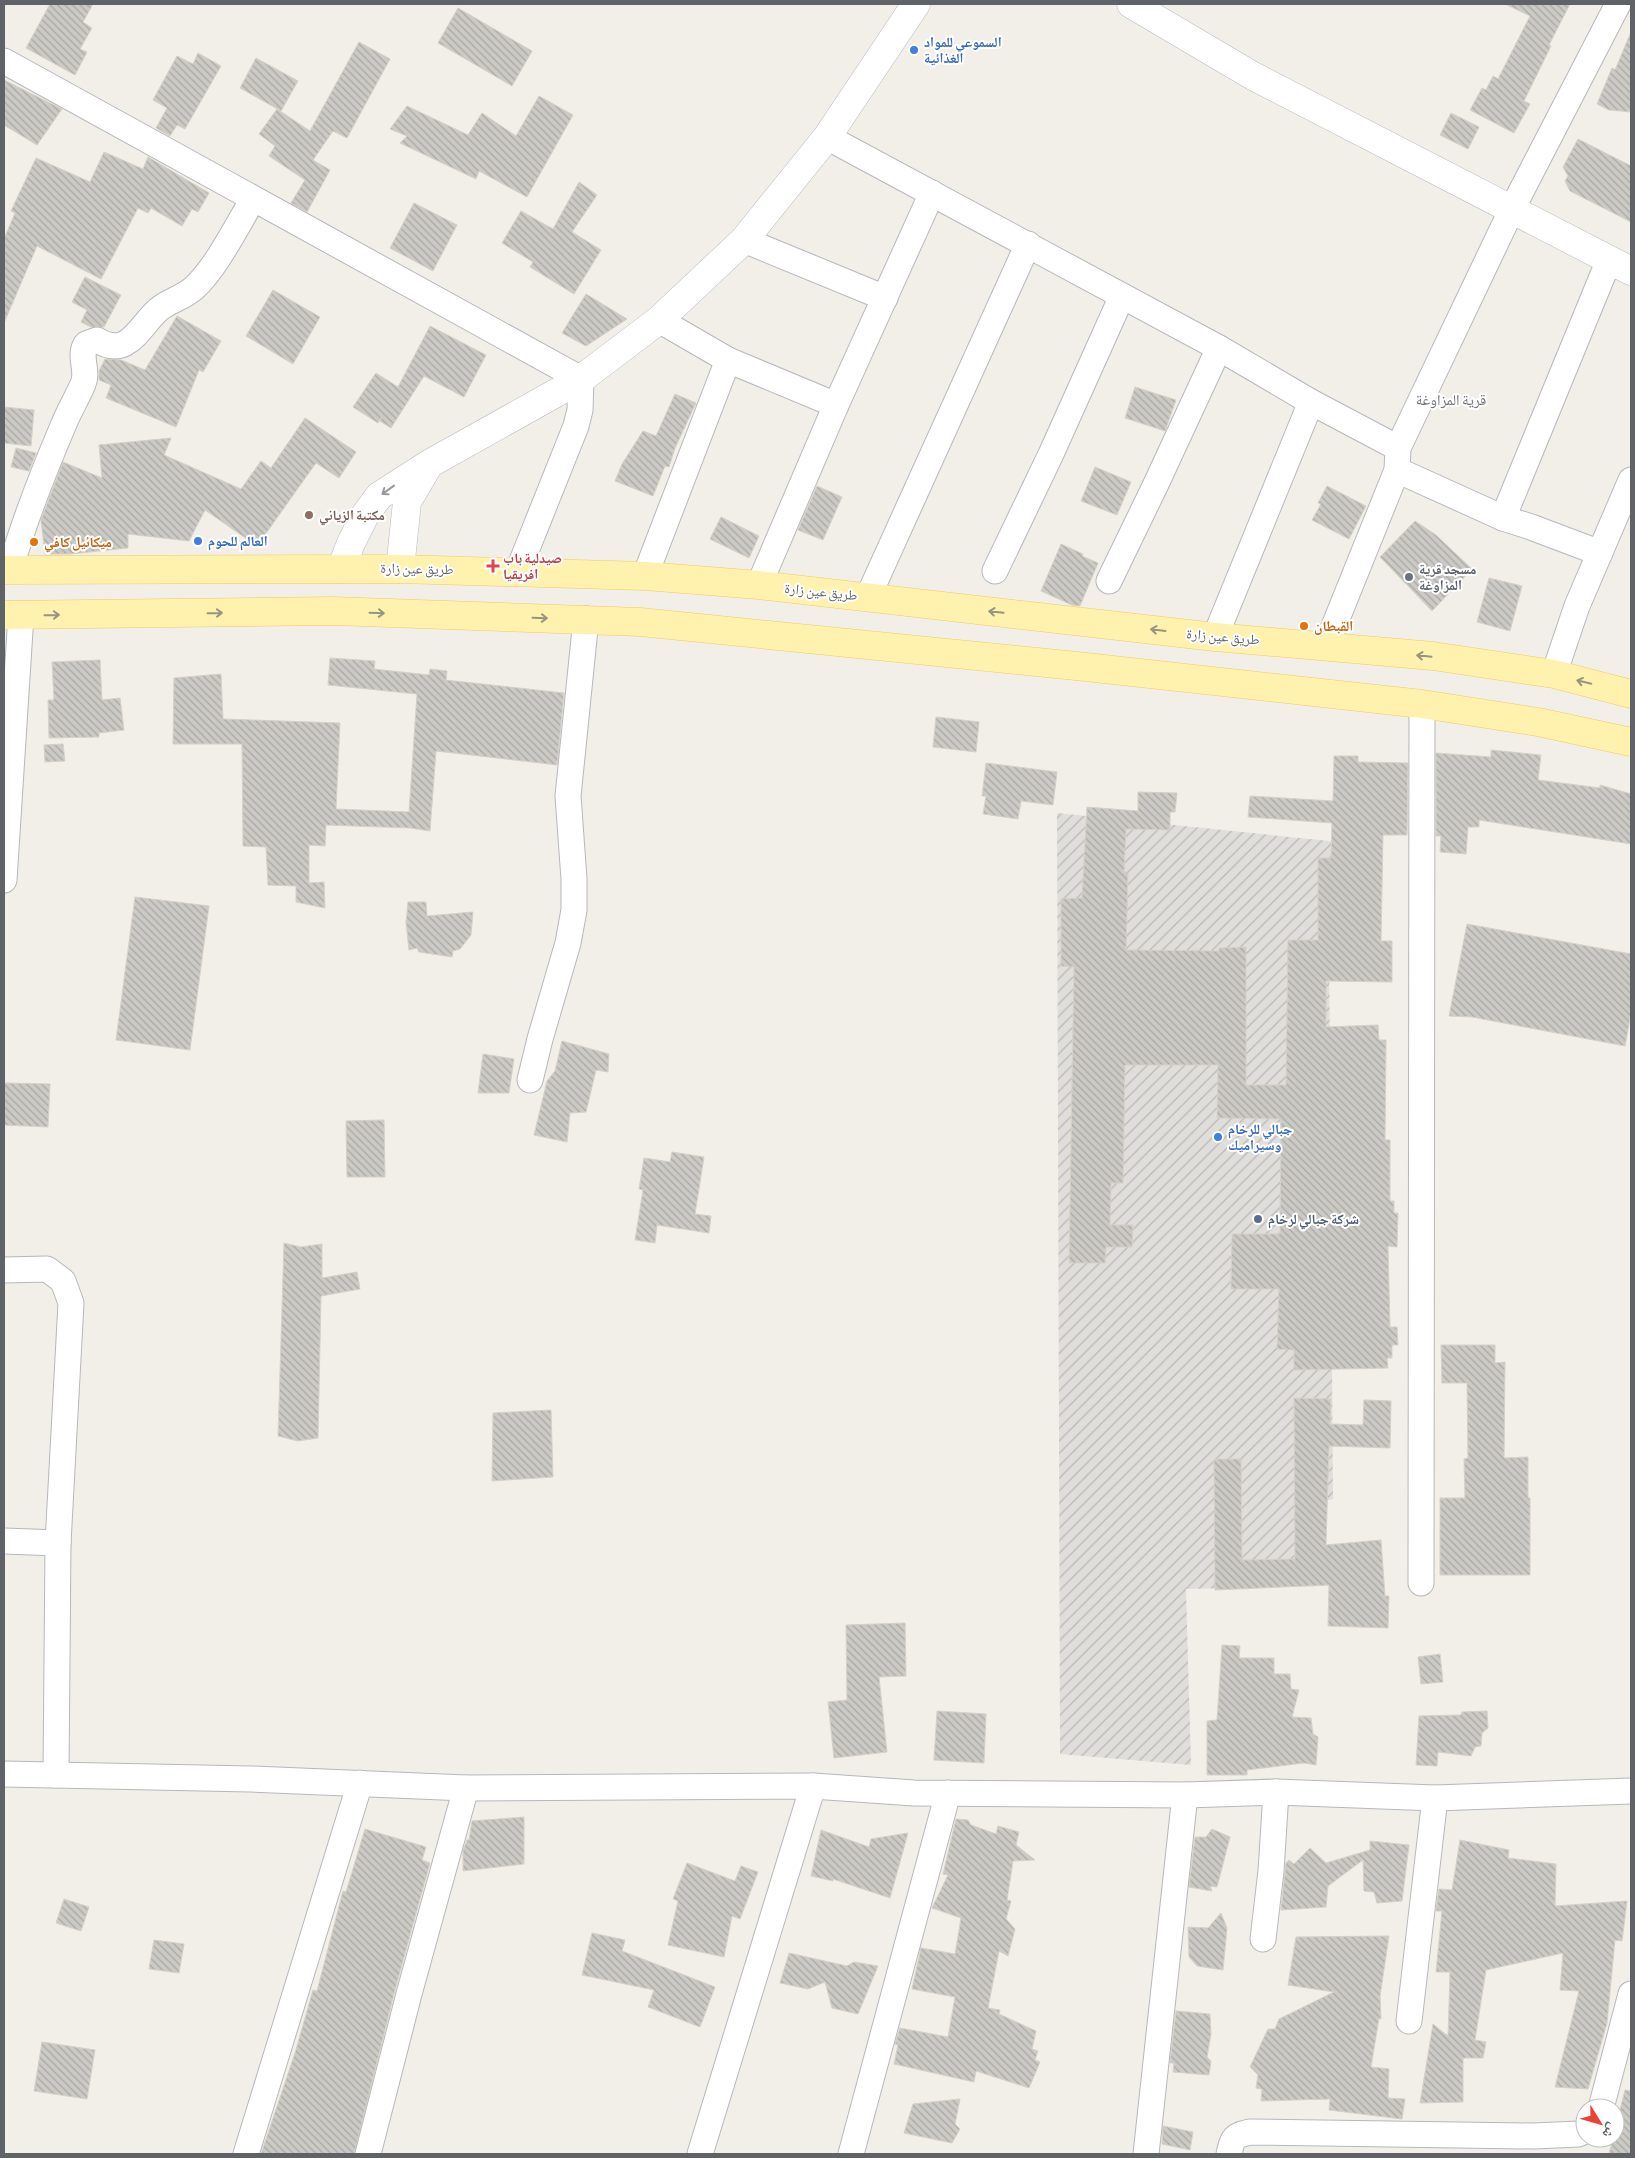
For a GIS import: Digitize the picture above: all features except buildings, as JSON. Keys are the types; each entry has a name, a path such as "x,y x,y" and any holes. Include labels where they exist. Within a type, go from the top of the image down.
{"main road":[{"name":"طريق عين زارة","path":"7,570 400,569 645,576 759,585 1215,637 1433,656 1554,674 1631,694"},
{"path":"13,615 333,611 640,622 1086,667 1422,704 1538,722 1631,742"}],"street":[{"path":"342,569 364,515 379,496 430,464 581,379 659,320 744,240 827,137 916,4"},
{"path":"1131,4 1253,76 1620,266 1503,518"},
{"path":"1326,646 1398,459 1511,211 1618,4"},
{"path":"4,61 581,379"},
{"path":"827,137 1219,348 1311,402 1398,459 1503,518 1600,553"},
{"path":"759,585 836,405 932,193"},
{"path":"7,570 63,426 83,384 86,373 83,366 82,350 86,344 97,340 108,347 124,344 136,335 158,310 195,288 219,254 252,199"},
{"path":"744,240 885,298"},
{"path":"868,597 1028,244"},
{"path":"995,571 1051,454 1122,296"},
{"path":"659,320 728,360 836,405"},
{"path":"1109,581 1219,348"},
{"path":"645,576 728,360"},
{"path":"518,571 576,426 580,410 581,379"},
{"path":"1215,637 1311,402"},
{"path":"400,569 407,502 430,464"},
{"path":"1554,674 1577,606 1631,480"},
{"path":"4,880 13,615"},
{"path":"530,1080 568,943 574,910 574,879 568,796 586,619"},
{"path":"1421,1583 1422,704"},
{"path":"4,1270 47,1269 63,1281 71,1303 58,1543 56,1775"},
{"path":"4,1541 58,1543"},
{"path":"4,1774 251,1779 466,1788 814,1786 948,1793 1185,1795 1276,1792 1435,1798 1631,1791"},
{"path":"246,2154 360,1784"},
{"path":"700,2154 814,1786"},
{"path":"368,2154 466,1788"},
{"path":"1263,1938 1271,1871 1276,1792"},
{"path":"851,2154 948,1793"},
{"path":"1146,2154 1185,1795"},
{"path":"1409,2021 1435,1798"},
{"path":"1604,2098 1631,1994"},
{"path":"1229,2154 1232,2140 1236,2135 1250,2132 1575,2140"}],"shaded area":[{"path":"1057,813 1339,842 1329,937 1333,1499 1324,1501 1324,1586 1186,1589 1191,1765 1060,1754"}],"place":[{"name":"السموعي للمواد الغذائية","path":"914,50"},
{"name":"مكتبة الزياني","path":"309,515"},
{"name":"العالم للحوم","path":"198,541"},
{"name":"ميكائيل كافي","path":"34,542"},
{"name":"صيدلية باب افريقيا","path":"493,566"},
{"name":"مسجد قرية المزاوغة","path":"1409,577"},
{"name":"القبطان","path":"1304,626"},
{"name":"جبالي للرخام وسيراميك","path":"1218,1137"},
{"name":"شركة جبالي لرخام","path":"1258,1219"}],"district":[{"name":"قرية المزاوغة","path":"1451,400"}]}
